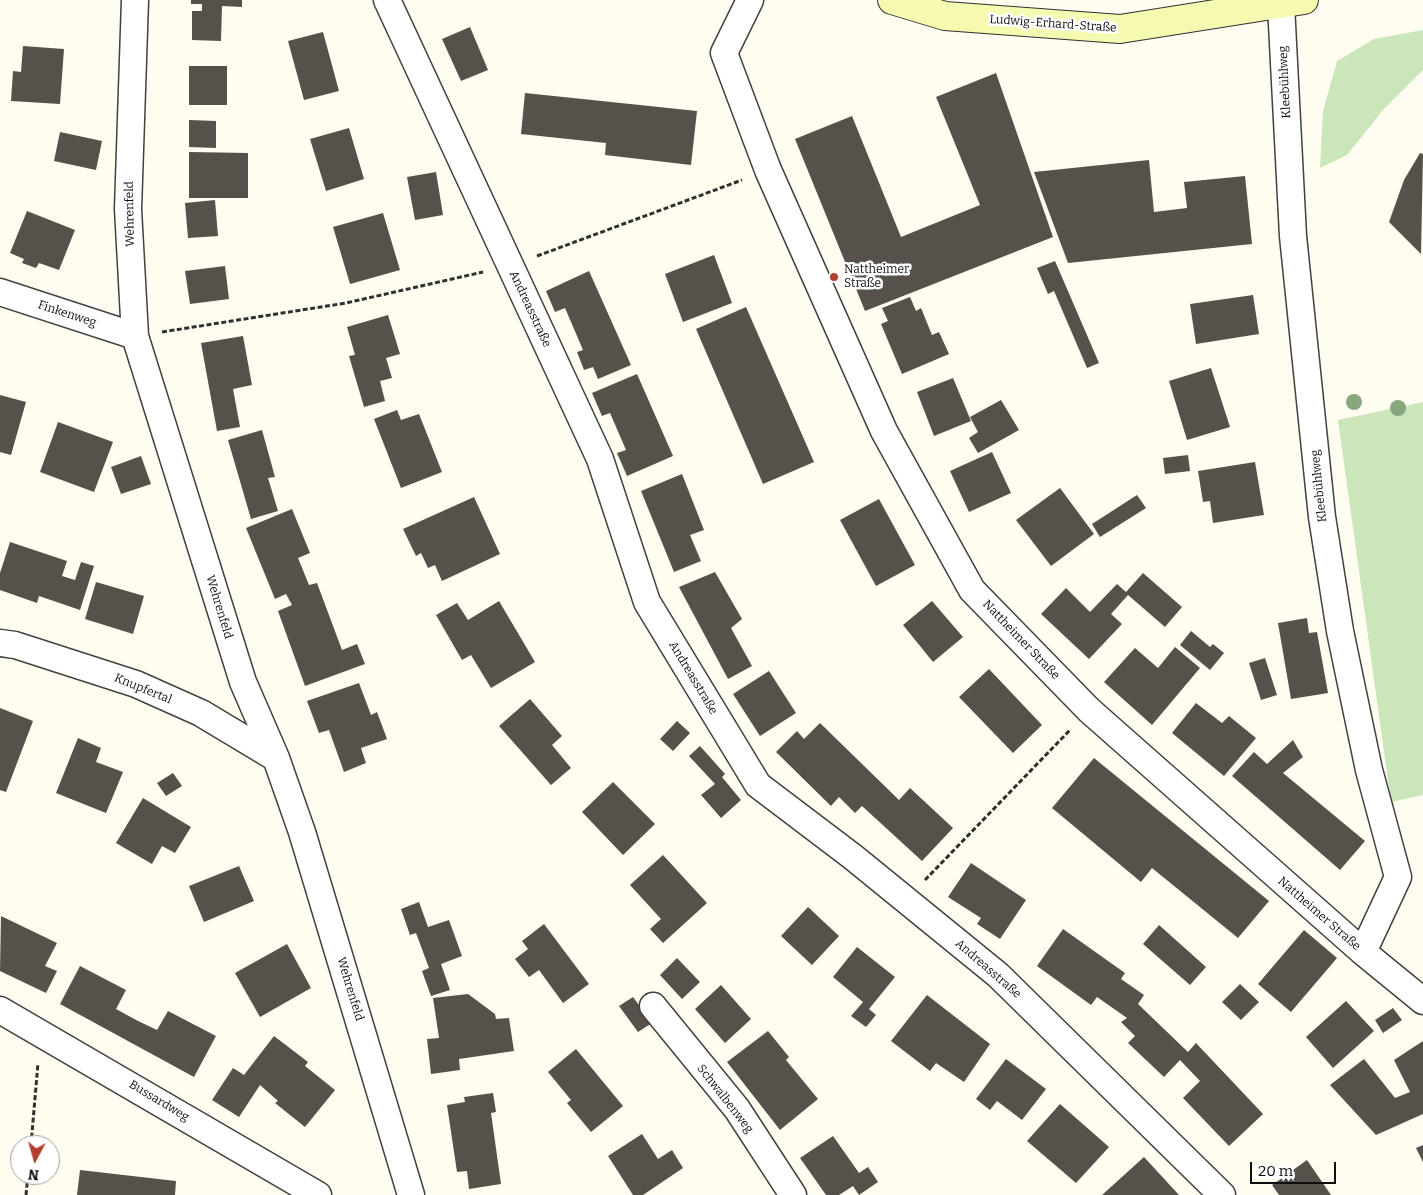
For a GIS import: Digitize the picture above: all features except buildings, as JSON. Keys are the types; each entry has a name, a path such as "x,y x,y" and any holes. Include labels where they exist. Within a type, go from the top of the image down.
{"street":[{"name":"Wehrenfeld","path":"135,0 128,209 135,336 243,682 276,758 302,832 412,1195"},
{"name":"Andreasstraße","path":"387,0 600,459 647,602 758,785 906,900 998,975 1222,1195"},
{"name":"Nattheimer Straße","path":"750,0 724,53 768,170 884,431 972,590 1089,710 1363,952 1423,1001"},
{"name":"Ludwig-Erhard-Straße","path":"892,0 945,16 1120,30 1292,2"},
{"name":"Kleebühlweg","path":"1292,2 1293,236 1322,517 1340,631 1369,770 1398,877 1363,952"},
{"name":"Finkenweg","path":"0,292 135,336"},
{"name":"Knupfertal","path":"0,643 15,645 136,684 201,713 276,758"},
{"name":"Schwalbenweg","path":"652,1006 736,1110 793,1195"},
{"name":"Bussardweg","path":"0,1010 41,1032 318,1195"}],"path":[{"path":"135,336 346,303 510,265 768,170"},
{"path":"906,900 1089,710"},
{"path":"32,1135 41,1032"}],"green space":[{"path":"1423,30 1423,70 1383,110 1347,155 1320,168 1323,111 1337,61 1374,39"},
{"path":"1423,402 1423,795 1391,802 1338,420"}],"place":[{"name":"Nattheimer Straße","path":"834,277"}]}
